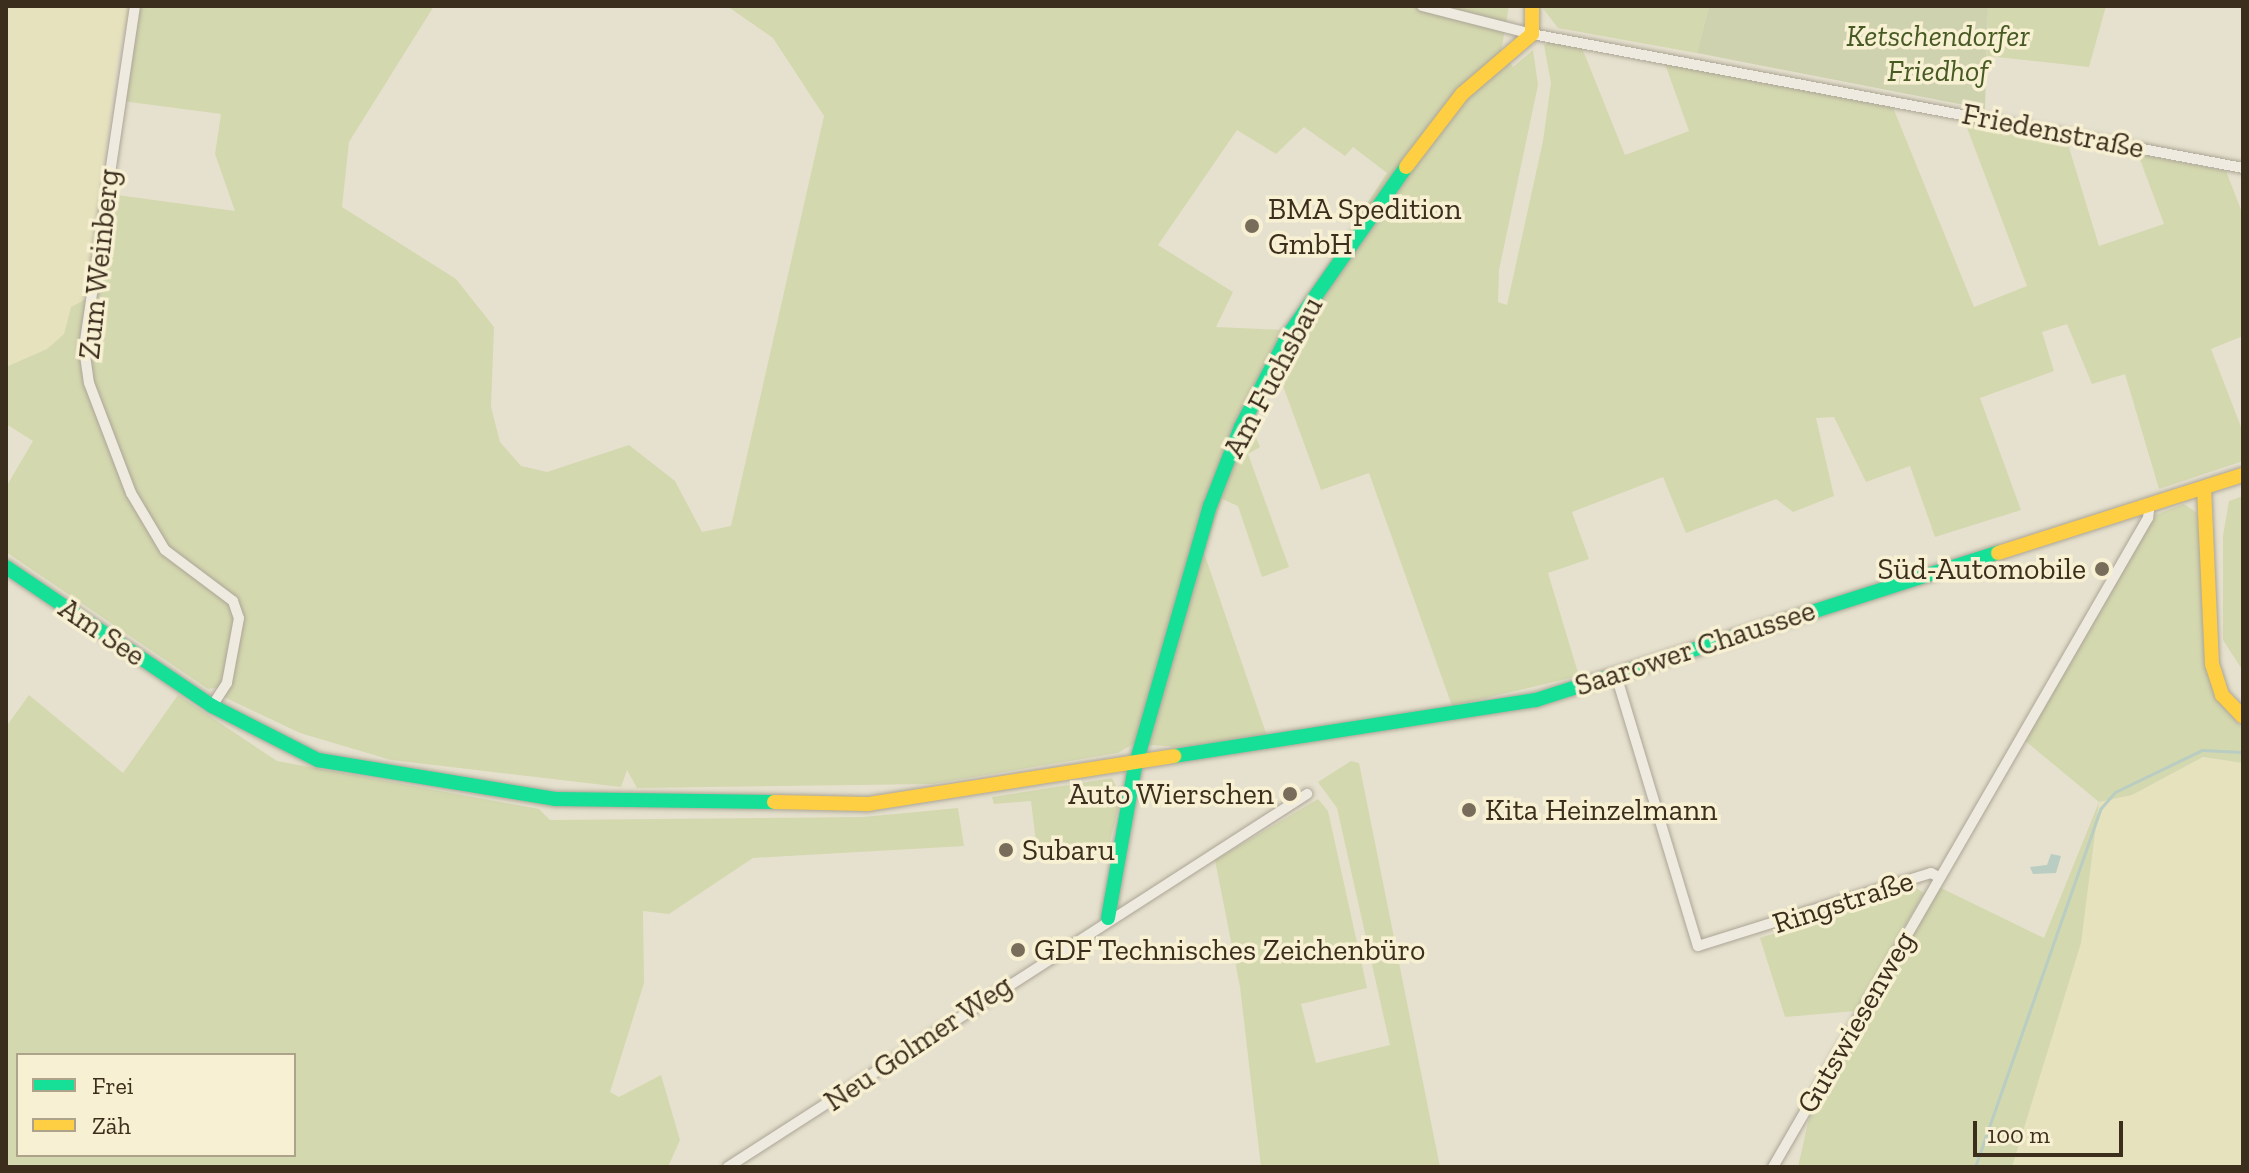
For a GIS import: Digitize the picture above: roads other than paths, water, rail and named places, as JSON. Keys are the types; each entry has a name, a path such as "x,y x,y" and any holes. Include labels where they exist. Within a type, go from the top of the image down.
{"main road":[{"path":"1532,6 1532,34"},
{"name":"Am Fuchsbau","path":"1135,767 1210,506 1289,334 1361,225 1462,94 1532,34"},
{"name":"Saarower Chaussee","path":"212,706 318,760 467,789 629,804 920,801 1486,712 1616,675 2243,475"},
{"path":"2204,488 2212,664 2222,695 2243,717"},
{"name":"Am See","path":"6,567 212,706"},
{"path":"1108,918 1135,767"}],"street":[{"name":"Zum Weinberg","path":"135,6 84,348 89,383 131,493 165,550 233,601 239,618 227,683 212,706"},
{"name":"Friedenstraße","path":"1422,6 1532,34 2243,168"},
{"name":"Ringstraße","path":"1616,675 1698,946 1931,873 1939,877 2148,518 2150,503"},
{"name":"Neu Golmer Weg","path":"728,1167 1108,918 1307,794"},
{"name":"Gutswiesenweg","path":"1773,1167 1939,877"}],"waterway":[{"path":"1975,1167 2101,808 2115,792 2202,750 2243,752"}],"place":[{"name":"BMA Spedition GmbH","path":"1252,226"},
{"name":"Süd-Automobile","path":"2102,569"},
{"name":"Auto Wierschen","path":"1290,794"},
{"name":"Kita Heinzelmann","path":"1469,810"},
{"name":"Subaru","path":"1006,850"},
{"name":"GDF Technisches Zeichenbüro","path":"1018,950"}],"park label":[{"name":"Ketschendorfer Friedhof","path":"1938,53"}]}
